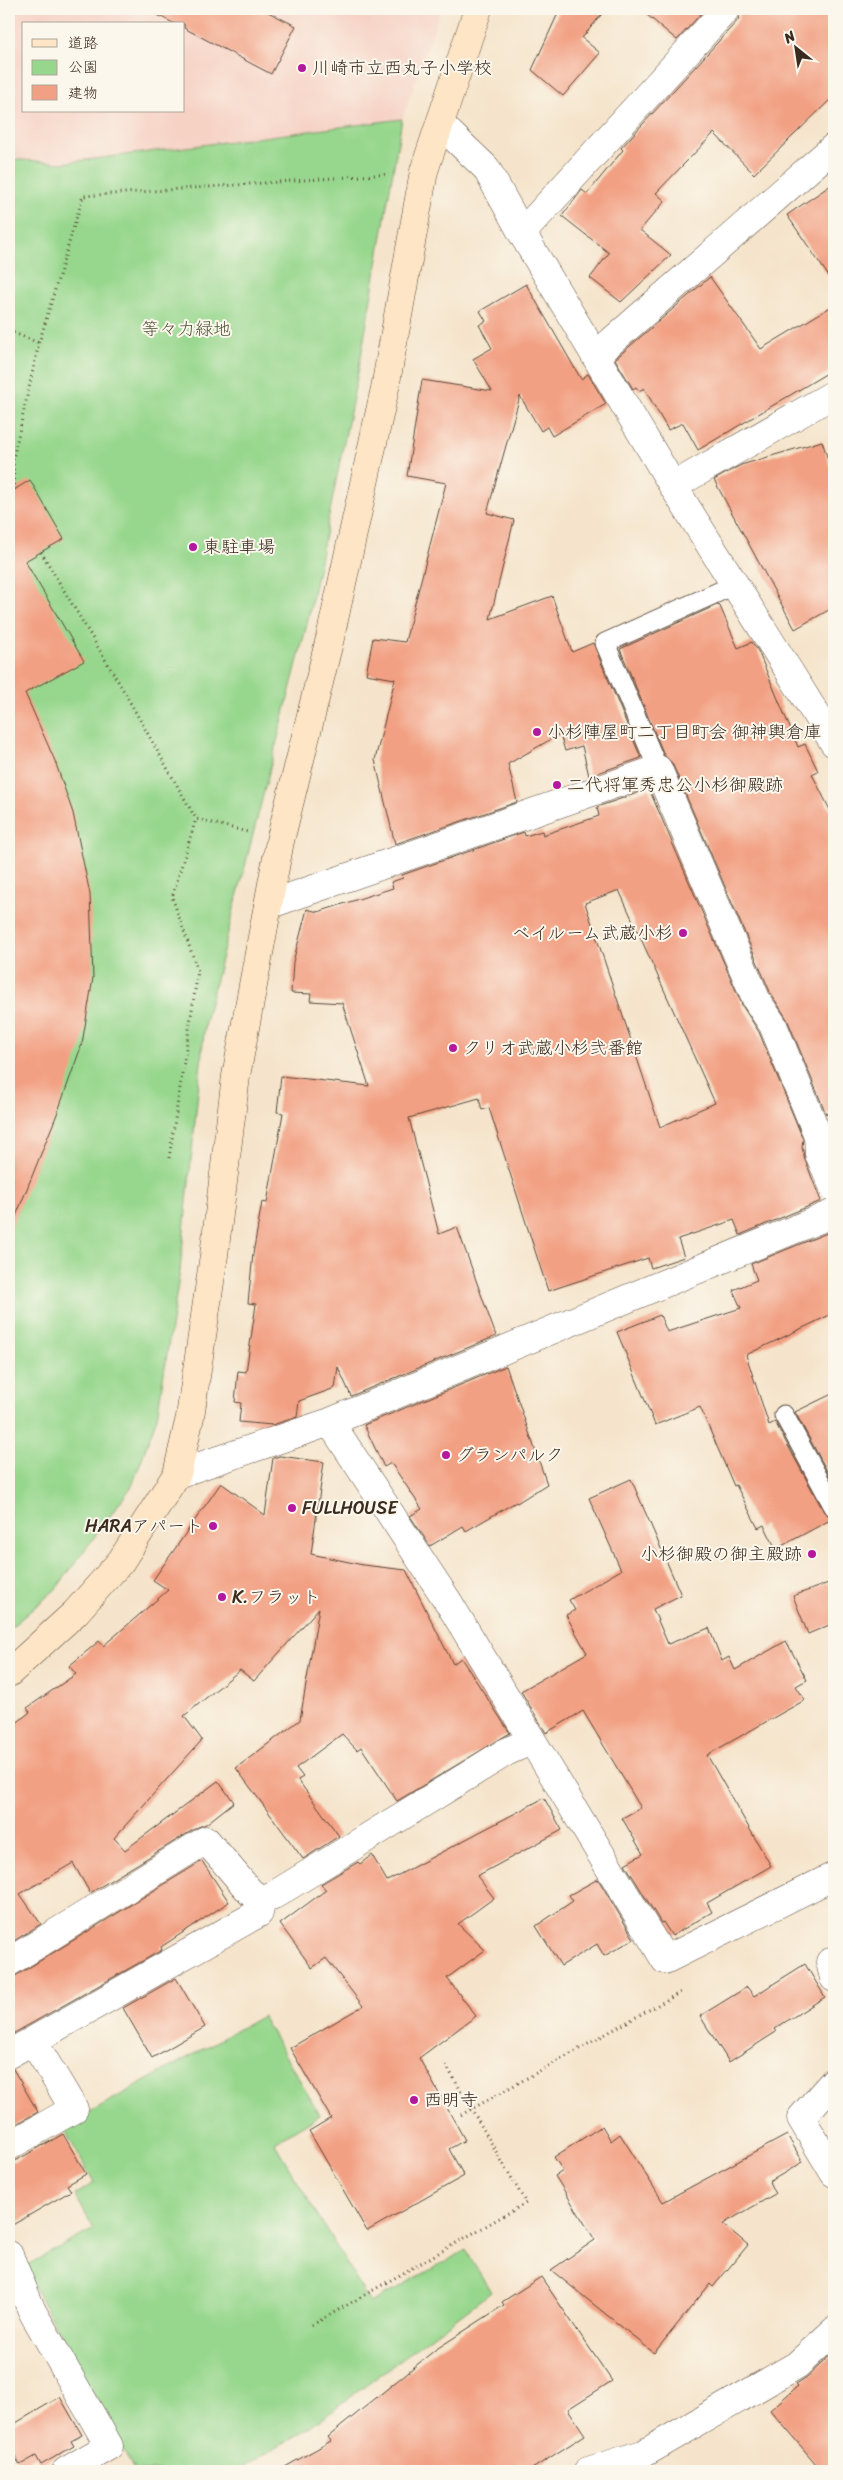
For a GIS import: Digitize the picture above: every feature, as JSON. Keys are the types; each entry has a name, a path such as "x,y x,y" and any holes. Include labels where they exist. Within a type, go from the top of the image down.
{"street":[{"path":"9,1673 75,1613 121,1561 177,1474 190,1417 214,1255 236,1076 280,841 330,638 381,407 424,171 478,9"},
{"path":"522,233 726,9"},
{"path":"440,124 486,168 522,233 673,486 834,743"},
{"path":"596,356 834,146"},
{"path":"673,486 834,394"},
{"path":"268,905 658,769 757,1001 773,1025 818,1136 819,1154 834,1188"},
{"path":"177,1474 330,1422 834,1213"},
{"path":"330,1422 449,1603 664,1960 834,1876"},
{"path":"9,1962 206,1840 251,1893 262,1899 274,1895 506,1752 531,1741"},
{"path":"9,2054 259,1913 262,1899"},
{"path":"9,2146 74,2109 33,2041"},
{"path":"834,2081 801,2118 834,2173"},
{"path":"9,2255 32,2311 109,2446 66,2471"},
{"path":"588,2471 643,2454 797,2365 834,2331"}],"lane":[{"path":"658,769 605,643 734,585"},
{"path":"784,1415 834,1507"}],"path":[{"path":"14,490 13,459 39,343 83,196 424,171"},
{"path":"9,331 39,343"},
{"path":"41,552 118,680 196,818 280,841"},
{"path":"169,1158 198,971 172,896 196,818"},
{"path":"462,2115 688,1988"},
{"path":"312,2324 526,2203 446,2065"}],"shaded area":[{"name":"川崎市立西丸子小学校","path":"9,9 441,9 402,119 63,163 9,159"}],"green space":[{"name":"等々力緑地","path":"402,119 359,368 307,624 205,1022 180,1271 157,1417 132,1486 56,1589 9,1629 9,159 63,163"},
{"path":"262,2016 320,2115 274,2142 370,2303 466,2250 491,2292 309,2428 237,2471 135,2471 23,2267 94,2229 75,2195 94,2183 63,2127"}],"building":[{"path":"146,9 262,9 296,26 271,74 185,29 185,22 171,22"},
{"path":"560,9 606,9 582,38 600,53 563,96 532,70"},
{"path":"640,9 705,9 677,40"},
{"path":"741,9 834,9 834,96 754,174 714,133 656,193 665,201 640,230 671,255 621,302 590,278 609,253 562,216 582,190 587,194 623,150 621,148 738,20"},
{"path":"834,183 834,284 787,215"},
{"path":"710,277 761,349 834,305 834,369 698,450 683,423 668,430 644,388 639,391 636,387 633,389 615,359"},
{"path":"526,284 581,379 588,374 606,404 552,436 547,427 541,431 520,396 487,513 514,520 490,619 552,596 572,652 593,643 641,758 589,776 582,746 565,751 560,734 508,764 517,802 395,844 375,760 395,679 366,674 373,638 405,642 446,483 407,476 422,380 492,391 473,359 492,348 479,325 486,321 480,311"},
{"path":"822,441 834,478 834,607 795,629 714,480 741,465"},
{"path":"30,480 64,539 25,561 84,661 25,693 55,761 73,813 90,894 93,978 82,1044 57,1114 10,1231 9,493"},
{"path":"719,604 738,648 752,642 758,651 798,747 805,744 818,771 812,774 834,818 834,1111 826,1114 787,1019 771,994 672,763 664,755 620,649"},
{"path":"649,789 743,1007 759,1032 803,1139 802,1147 805,1160 821,1201 740,1235 734,1220 678,1239 684,1257 651,1268 648,1258 548,1291 489,1108 482,1110 479,1098 409,1118 439,1234 457,1227 496,1336 351,1396 338,1367 335,1388 299,1401 297,1417 272,1425 239,1422 241,1403 235,1402 238,1371 246,1372 256,1304 248,1303 253,1254 262,1202 267,1203 283,1113 277,1112 281,1076 369,1086 342,1003 310,1001 311,994 291,993 293,962 307,909 318,912 393,888 391,882 403,878 402,875 524,832 525,836 542,831 543,835 599,816 597,807","holes":["619,890 715,1103 660,1127 585,903"]},
{"path":"832,1231 834,1238 834,1313 746,1355 769,1425 775,1422 824,1512 834,1518 776,1549 764,1525 758,1528 736,1485 734,1486 700,1407 655,1425 617,1332 660,1315 667,1332 741,1308 733,1290 757,1280 751,1264"},
{"path":"506,1366 547,1484 466,1531 463,1526 430,1546 410,1516 422,1509 391,1463 384,1467 364,1425"},
{"path":"834,1393 834,1484 795,1412"},
{"path":"280,1456 324,1462 311,1554 363,1565 406,1570 453,1664 461,1658 510,1733 397,1801 361,1747 357,1750 342,1734 296,1768 303,1777 298,1780 339,1836 303,1859 236,1768 300,1720 319,1608 254,1681 240,1670 184,1716 202,1740 114,1838 125,1850 218,1781 234,1802 206,1824 198,1827 90,1893 73,1863 20,1894 41,1924 9,1944 9,1729 30,1712 27,1708 76,1674 69,1666 99,1641 103,1646 168,1590 153,1580 221,1483 265,1515 273,1458"},
{"path":"631,1479 681,1595 653,1609 668,1644 709,1628 722,1661 729,1657 735,1670 786,1641 807,1680 796,1686 805,1700 707,1755 771,1866 707,1903 712,1912 672,1936 663,1922 661,1923 625,1864 643,1854 622,1818 641,1808 583,1711 546,1733 521,1691 587,1653 566,1615 575,1610 569,1600 621,1570 589,1498"},
{"path":"834,1581 834,1623 808,1634 793,1596"},
{"path":"544,1798 562,1830 477,1876 494,1898 458,1924 485,1950 447,1978 476,2016 419,2058 465,2140 449,2149 464,2176 367,2231 309,2131 331,2118 290,2048 363,2006 326,1958 312,1968 280,1924 326,1890 321,1884 358,1862 360,1864 372,1855 387,1881"},
{"path":"202,1861 229,1902 161,1947 162,1950 9,2036 9,1978 17,1975"},
{"path":"598,1879 634,1939 604,1956 597,1944 561,1966 536,1926 573,1901 569,1895"},
{"path":"805,1964 825,1997 774,2029 776,2032 729,2062 700,2016 747,1987 754,1996"},
{"path":"176,1978 205,2027 152,2058 123,2008"},
{"path":"13,2069 38,2112 9,2128 9,2070"},
{"path":"602,2126 611,2141 620,2134 663,2202 787,2135 803,2162 769,2182 775,2194 723,2224 748,2245 713,2287 710,2284 654,2353 551,2270 595,2240 555,2176 563,2171 554,2157"},
{"path":"63,2134 86,2174 67,2185 71,2191 9,2227 9,2162 17,2160"},
{"path":"541,2277 612,2381 568,2409 585,2435 529,2471 278,2471 331,2441 328,2437 435,2350 504,2305 502,2302"},
{"path":"834,2352 834,2471 822,2471 770,2410 798,2386 796,2384 807,2377"},
{"path":"60,2397 82,2435 71,2441 74,2446 41,2465 36,2456 20,2465 9,2446 9,2427"}],"place":[{"name":"川崎市立西丸子小学校","path":"302,68"},
{"name":"東駐車場","path":"193,547"},
{"name":"小杉陣屋町二丁目町会 御神輿倉庫","path":"537,732"},
{"name":"二代将軍秀忠公小杉御殿跡","path":"557,785"},
{"name":"ベイルーム武蔵小杉","path":"683,933"},
{"name":"クリオ武蔵小杉弐番館","path":"453,1048"},
{"name":"グランパルク","path":"446,1455"},
{"name":"FULLHOUSE","path":"292,1508"},
{"name":"HARAアパート","path":"213,1526"},
{"name":"小杉御殿の御主殿跡","path":"812,1554"},
{"name":"K.フラット","path":"222,1597"},
{"name":"西明寺","path":"414,2100"}]}
